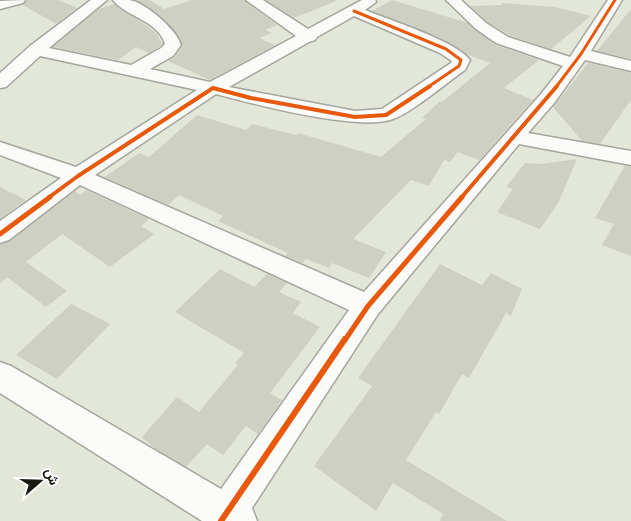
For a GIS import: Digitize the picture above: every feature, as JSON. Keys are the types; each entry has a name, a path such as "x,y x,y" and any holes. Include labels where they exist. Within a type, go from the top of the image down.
{"street":[{"path":"0,5 18,0"},
{"path":"0,83 36,50 100,0"},
{"path":"120,0 168,32 173,40 173,45 167,52 134,71"},
{"path":"254,0 308,37"},
{"path":"453,0 481,26 502,40 577,59 631,66"},
{"path":"0,376 228,519 368,306 548,98 577,59 615,0"},
{"path":"0,234 78,176 213,88 308,37 366,3 446,48 461,60 459,66 396,110 386,115 355,117 287,105 213,88 36,50"},
{"path":"514,137 631,158"},
{"path":"0,148 78,176 368,306"}],"building":[{"path":"27,0 58,0 77,8 56,24 23,5"},
{"path":"136,0 150,0 164,9 192,0 244,0 277,25 265,30 272,33 259,38 275,45 210,80 168,61 175,57 183,46 180,38 160,16"},
{"path":"266,0 335,0 336,1 294,18"},
{"path":"392,0 468,23 495,45 539,60 504,88 533,100 479,160 458,152 450,162 444,160 429,186 411,180 353,239 386,252 369,278 332,263 329,268 306,259 303,263 285,256 288,253 218,221 223,216 179,195 168,205 105,177 139,153 149,157 197,115 246,130 252,124 296,135 298,133 381,157 426,119 422,118 440,101 442,102 490,63 466,54 438,37 372,11"},
{"path":"500,3 555,7 591,16 551,49 509,35 487,22 470,6 503,5"},
{"path":"115,4 154,31 163,44 149,53 136,47 118,60 53,47 99,9"},
{"path":"631,9 631,59 597,51"},
{"path":"588,63 631,73 631,100 600,144 582,141 553,107"},
{"path":"577,159 558,203 540,229 497,212 513,189 506,187 525,163 540,164"},
{"path":"625,166 631,167 631,256 602,245 614,224 595,218"},
{"path":"0,187 26,200 0,219"},
{"path":"86,190 149,219 141,226 154,234 110,267 62,234 26,262 67,291 46,307 7,277 0,283 0,245 10,241 75,191 80,195"},
{"path":"440,264 482,285 491,273 522,289 511,316 506,313 469,378 462,374 439,414 436,412 406,460 507,521 440,521 443,514 393,483 376,511 314,466 372,386 358,378"},
{"path":"220,269 254,287 267,274 287,283 279,292 301,302 293,313 320,327 270,393 282,400 258,434 246,426 223,455 207,444 186,467 157,450 142,437 177,397 199,412 238,365 235,363 244,353 175,312"},
{"path":"71,304 110,324 57,379 16,355"}],"cycle path":[{"path":"221,521 368,306 548,98 581,54 615,0"},
{"path":"0,234 78,176 213,88 251,98 355,117 386,115 459,66 461,60 446,49 354,11"}]}
